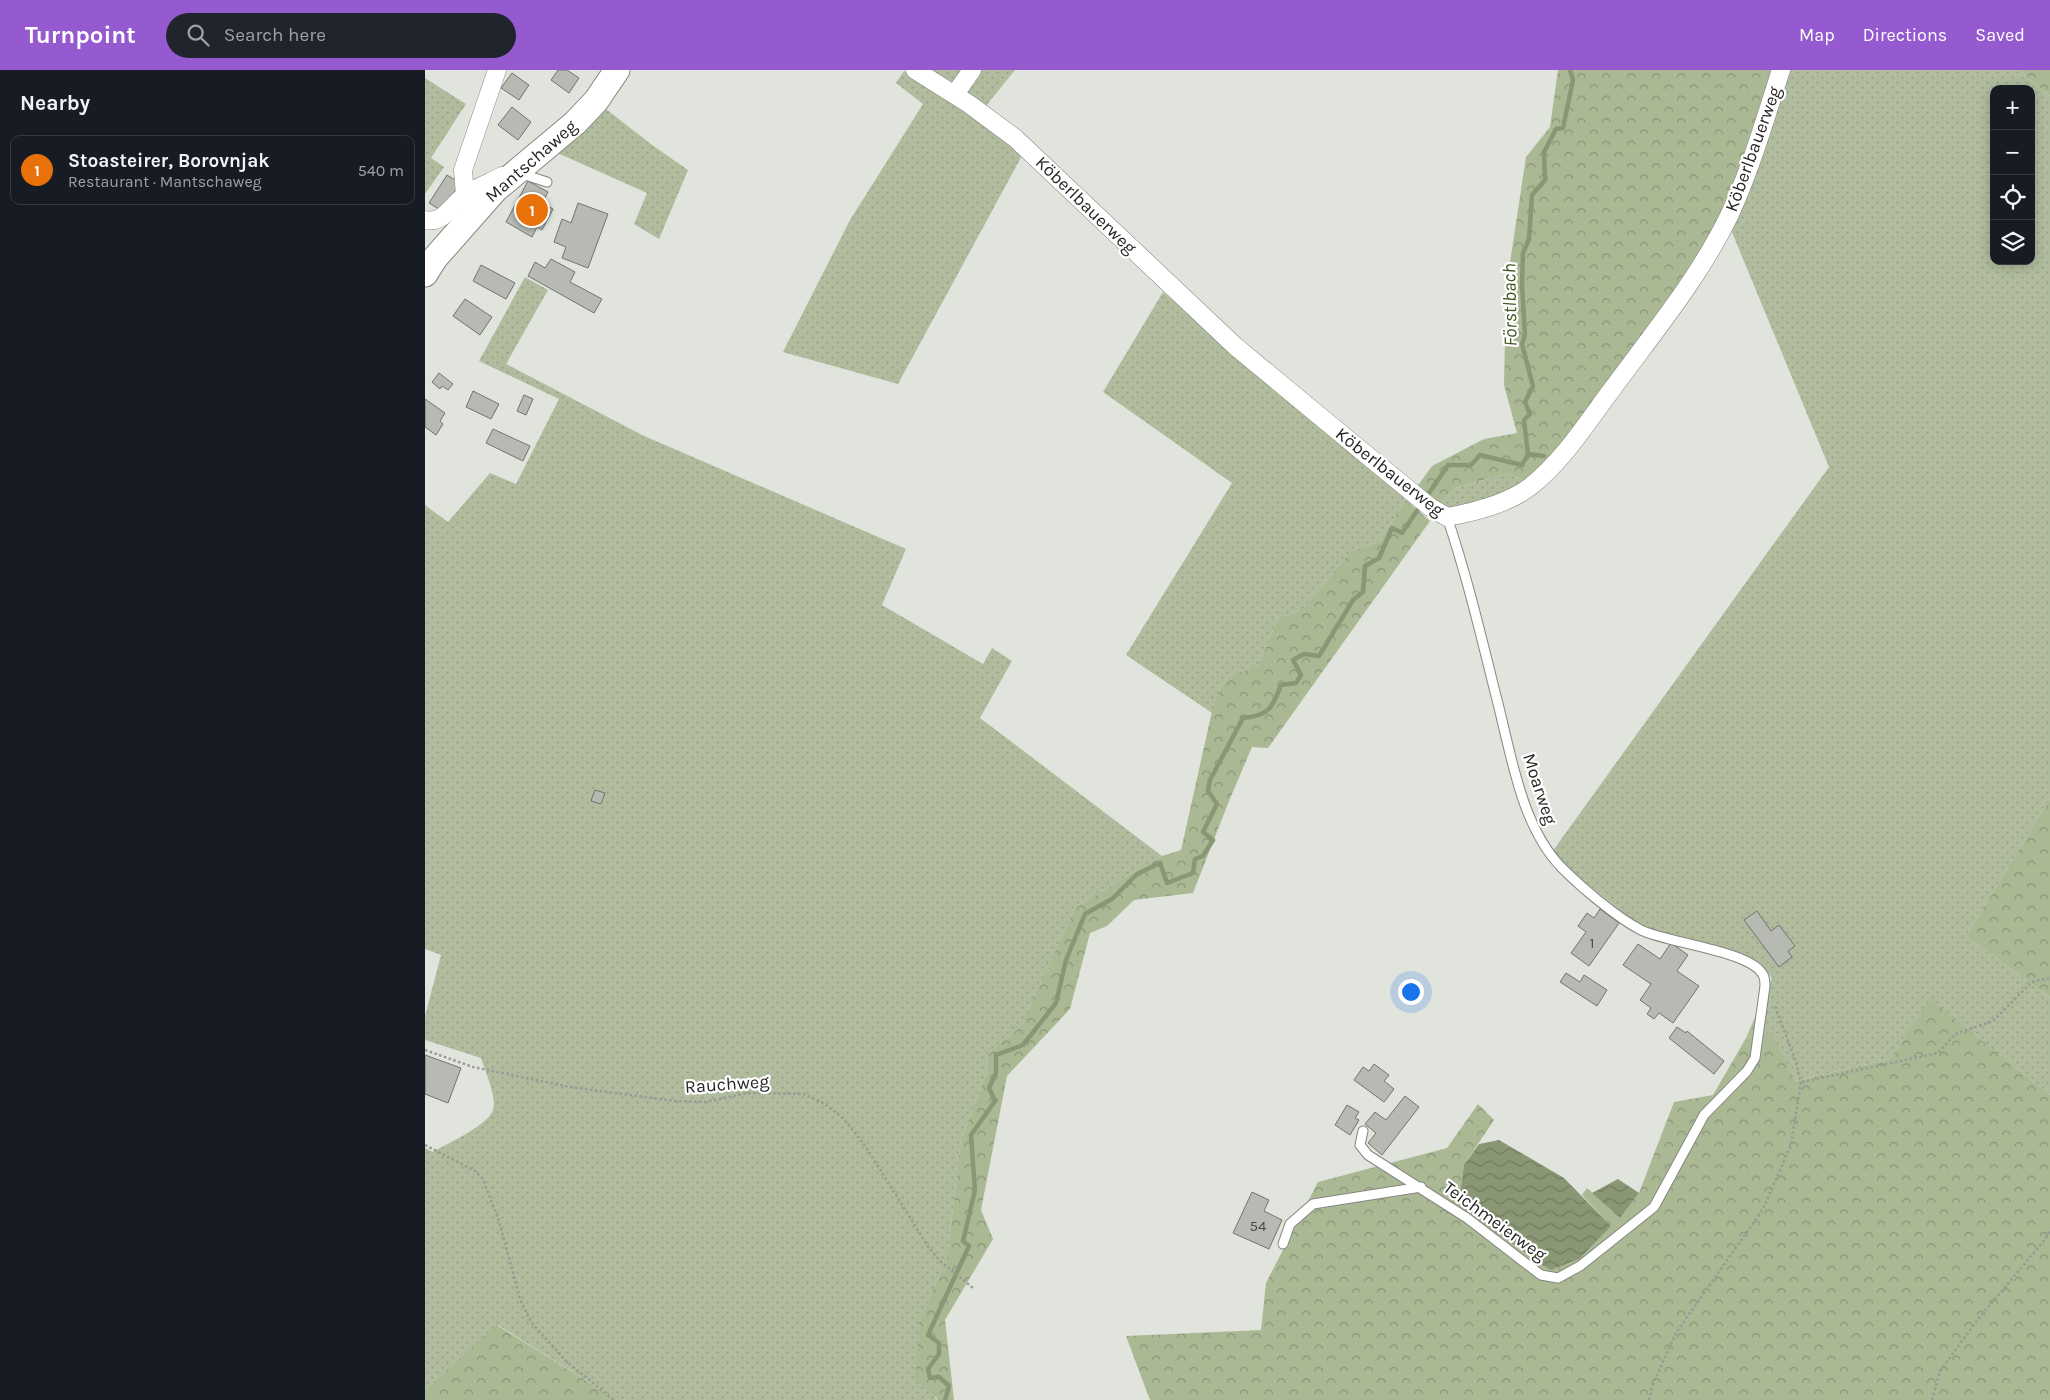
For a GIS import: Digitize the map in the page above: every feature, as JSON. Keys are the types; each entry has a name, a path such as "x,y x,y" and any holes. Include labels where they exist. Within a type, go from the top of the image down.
{"street":[{"path":"465,195 463,170 497,70"},
{"name":"Mantschaweg","path":"430,266 495,190 582,117 596,101 617,70"},
{"name":"Köberlbauerweg","path":"915,70 955,94 1029,151 1235,346 1425,503 1447,518 1492,505 1530,487 1554,465 1683,294 1711,250 1745,181 1781,70"},
{"path":"955,94 972,70"},
{"path":"425,220 431,222 446,215 465,195 523,168"},
{"path":"430,266 446,215"}],"lane":[{"path":"523,168 547,182"},
{"name":"Moarweg","path":"1447,518 1464,568 1519,785 1528,813 1540,840 1551,856 1565,872 1641,930 1740,958 1757,967 1764,976"},
{"name":"Teichmeierweg","path":"1363,1131 1360,1145 1368,1155 1467,1218 1541,1275 1558,1278 1580,1266 1654,1206 1704,1115 1747,1072 1755,1058 1765,986 1764,976"},
{"name":"Teichmeierweg","path":"1283,1244 1291,1224 1313,1204 1421,1187"}],"path":[{"path":"1649,1400 1653,1384 1676,1332 1763,1209 1791,1145 1801,1082 1796,1062 1764,976"},
{"path":"1801,1082 1938,1053 1955,1034 1993,1020 2032,982 2050,978"},
{"name":"Rauchweg","path":"425,1050 473,1067 570,1087 675,1101 706,1102 747,1093 804,1094 825,1104 844,1119 866,1146 929,1248 941,1262 973,1288"},
{"path":"425,1145 475,1170 483,1179 499,1221 520,1299 531,1322 567,1362 614,1400"},
{"path":"1932,1400 1940,1371 1979,1318 2043,1242 2050,1231"}],"shaded area":[{"path":"922,70 1015,70 985,107"},
{"path":"1784,70 2019,70 2050,96 2050,799 1966,936 2050,997 2050,1095 1930,1000 1890,1059 1794,1081 1772,1032 1746,1038 1772,978 1760,963 1727,950 1659,933 1636,923 1566,867 1552,852 1829,467 1729,225"},
{"path":"904,71 954,100 1024,152 898,384 783,352 850,220 923,104 896,83"},
{"path":"425,78 466,104 431,158 444,167 425,194"},
{"path":"601,105 652,145 688,170 659,239 634,224 647,193 553,151"},
{"path":"525,277 548,290 506,364 642,435 906,549 882,605 983,664 992,648 1012,661 980,718 1162,856 1075,907 1022,1027 988,1053 987,1071 961,1140 947,1258 919,1324 936,1400 617,1400 498,1325 425,1390 425,1148 433,1152 476,1128 490,1116 494,1105 492,1091 481,1058 425,1040 425,1016 441,955 425,949 425,505 448,522 490,473 516,484 559,399 479,361"},
{"path":"1163,292 1295,401 1406,500 1379,542 1351,551 1303,609 1277,620 1258,666 1229,676 1215,698 1212,713 1126,655 1232,483 1103,392"},
{"path":"1509,473 1525,481 1511,492 1449,510 1438,506 1455,488"}],"green space":[{"path":"1558,70 1771,70 1745,161 1713,237 1585,415 1542,467 1525,481 1509,473 1455,488 1438,506 1416,488 1432,466 1484,439 1517,433 1504,385 1506,289 1526,157 1550,127"},
{"path":"2019,70 2050,70 2050,96"},
{"path":"1406,500 1430,521 1268,748 1252,747 1193,893 1134,900 1107,926 1090,933 1070,1009 1007,1076 981,1210 993,1239 945,1320 954,1400 936,1400 937,1398 915,1380 919,1323 947,1258 961,1140 987,1071 988,1053 1022,1026 1075,907 1162,856 1181,850 1215,698 1229,676 1258,666 1277,620 1303,609 1351,551 1379,542"},
{"path":"2050,799 2050,997 1966,936"},
{"path":"1930,999 2050,1095 2050,1400 1150,1400 1126,1336 1261,1330 1266,1283 1318,1182 1447,1148 1478,1104 1494,1120 1464,1165 1459,1201 1484,1224 1550,1270 1611,1226 1582,1195 1587,1188 1620,1218 1639,1193 1674,1102 1713,1095 1746,1038 1772,1032 1795,1081 1890,1059"},
{"path":"497,1325 617,1400 425,1400 425,1390"}],"water":[{"path":"1499,1140 1564,1178 1611,1226 1579,1259 1550,1270 1484,1224 1459,1201 1464,1165 1479,1144"},
{"path":"1618,1179 1639,1193 1620,1218 1592,1193"}],"building":[{"path":"558,70 567,70 579,78 569,93 551,80"},
{"path":"512,73 529,85 519,100 501,88"},
{"path":"512,107 531,122 518,140 498,125"},
{"path":"447,175 460,183 442,211 429,203"},
{"path":"528,181 548,192 542,203 553,209 542,230 537,227 532,237 506,222"},
{"path":"578,203 608,214 588,268 562,258 566,247 554,242 562,219 571,223"},
{"path":"551,259 575,272 570,282 602,299 594,313 528,276 535,262 545,268"},
{"path":"481,265 515,283 506,299 473,281"},
{"path":"465,299 492,317 480,335 453,316"},
{"path":"439,373 453,384 448,390 442,386 440,389 432,382"},
{"path":"473,391 499,404 491,419 466,407"},
{"path":"524,395 533,399 526,415 517,411"},
{"path":"425,399 445,413 440,421 443,424 436,435 425,427"},
{"path":"493,429 530,446 523,461 486,443"},
{"path":"595,790 605,793 601,804 591,801"},
{"path":"1600,909 1619,923 1589,966 1571,953 1586,932 1578,926 1587,913 1594,918"},
{"path":"1757,911 1771,931 1779,925 1795,946 1788,951 1792,957 1779,967 1744,920"},
{"path":"1671,943 1688,955 1677,971 1699,986 1673,1023 1659,1013 1654,1019 1647,1014 1651,1008 1640,1000 1651,984 1623,965 1638,944 1660,959"},
{"path":"1566,973 1580,982 1584,975 1607,990 1597,1006 1560,982"},
{"path":"1677,1027 1686,1033 1687,1031 1724,1061 1714,1074 1669,1038"},
{"path":"425,1055 461,1068 448,1103 425,1094"},
{"path":"1374,1064 1389,1075 1384,1081 1394,1089 1384,1102 1354,1080 1363,1067 1369,1071"},
{"path":"1405,1096 1419,1107 1382,1155 1368,1143 1376,1133 1365,1124 1375,1112 1386,1120"},
{"path":"1347,1105 1359,1112 1355,1118 1359,1120 1350,1135 1335,1125"},
{"path":"1252,1192 1269,1200 1264,1211 1282,1220 1269,1249 1233,1233"}],"waterway":[{"name":"Förstlbach","path":"1425,499 1448,465 1471,465 1480,455 1522,465 1528,454 1524,420 1530,414 1525,402 1533,386 1522,344 1525,335 1522,285 1523,253 1529,239 1532,195 1545,180 1544,152 1556,129 1563,128 1573,80 1570,70"},
{"path":"1528,454 1544,456"},
{"name":"Förstlbach","path":"945,1400 949,1386 939,1377 930,1378 928,1369 939,1354 939,1343 928,1335 969,1246 963,1241 975,1190 971,1135 995,1101 989,1088 996,1073 996,1055 1023,1045 1056,1003 1066,960 1085,914 1112,899 1137,874 1160,863 1167,883 1193,873 1195,859 1203,856 1213,840 1203,832 1217,804 1208,791 1210,780 1243,718 1264,713 1272,705 1281,685 1296,683 1301,675 1293,660 1304,654 1319,656 1353,600 1363,592 1365,566 1379,558 1392,528 1402,533 1421,505"}],"place":[{"name":"Stoasteirer, Borovnjak","path":"532,210"}]}
